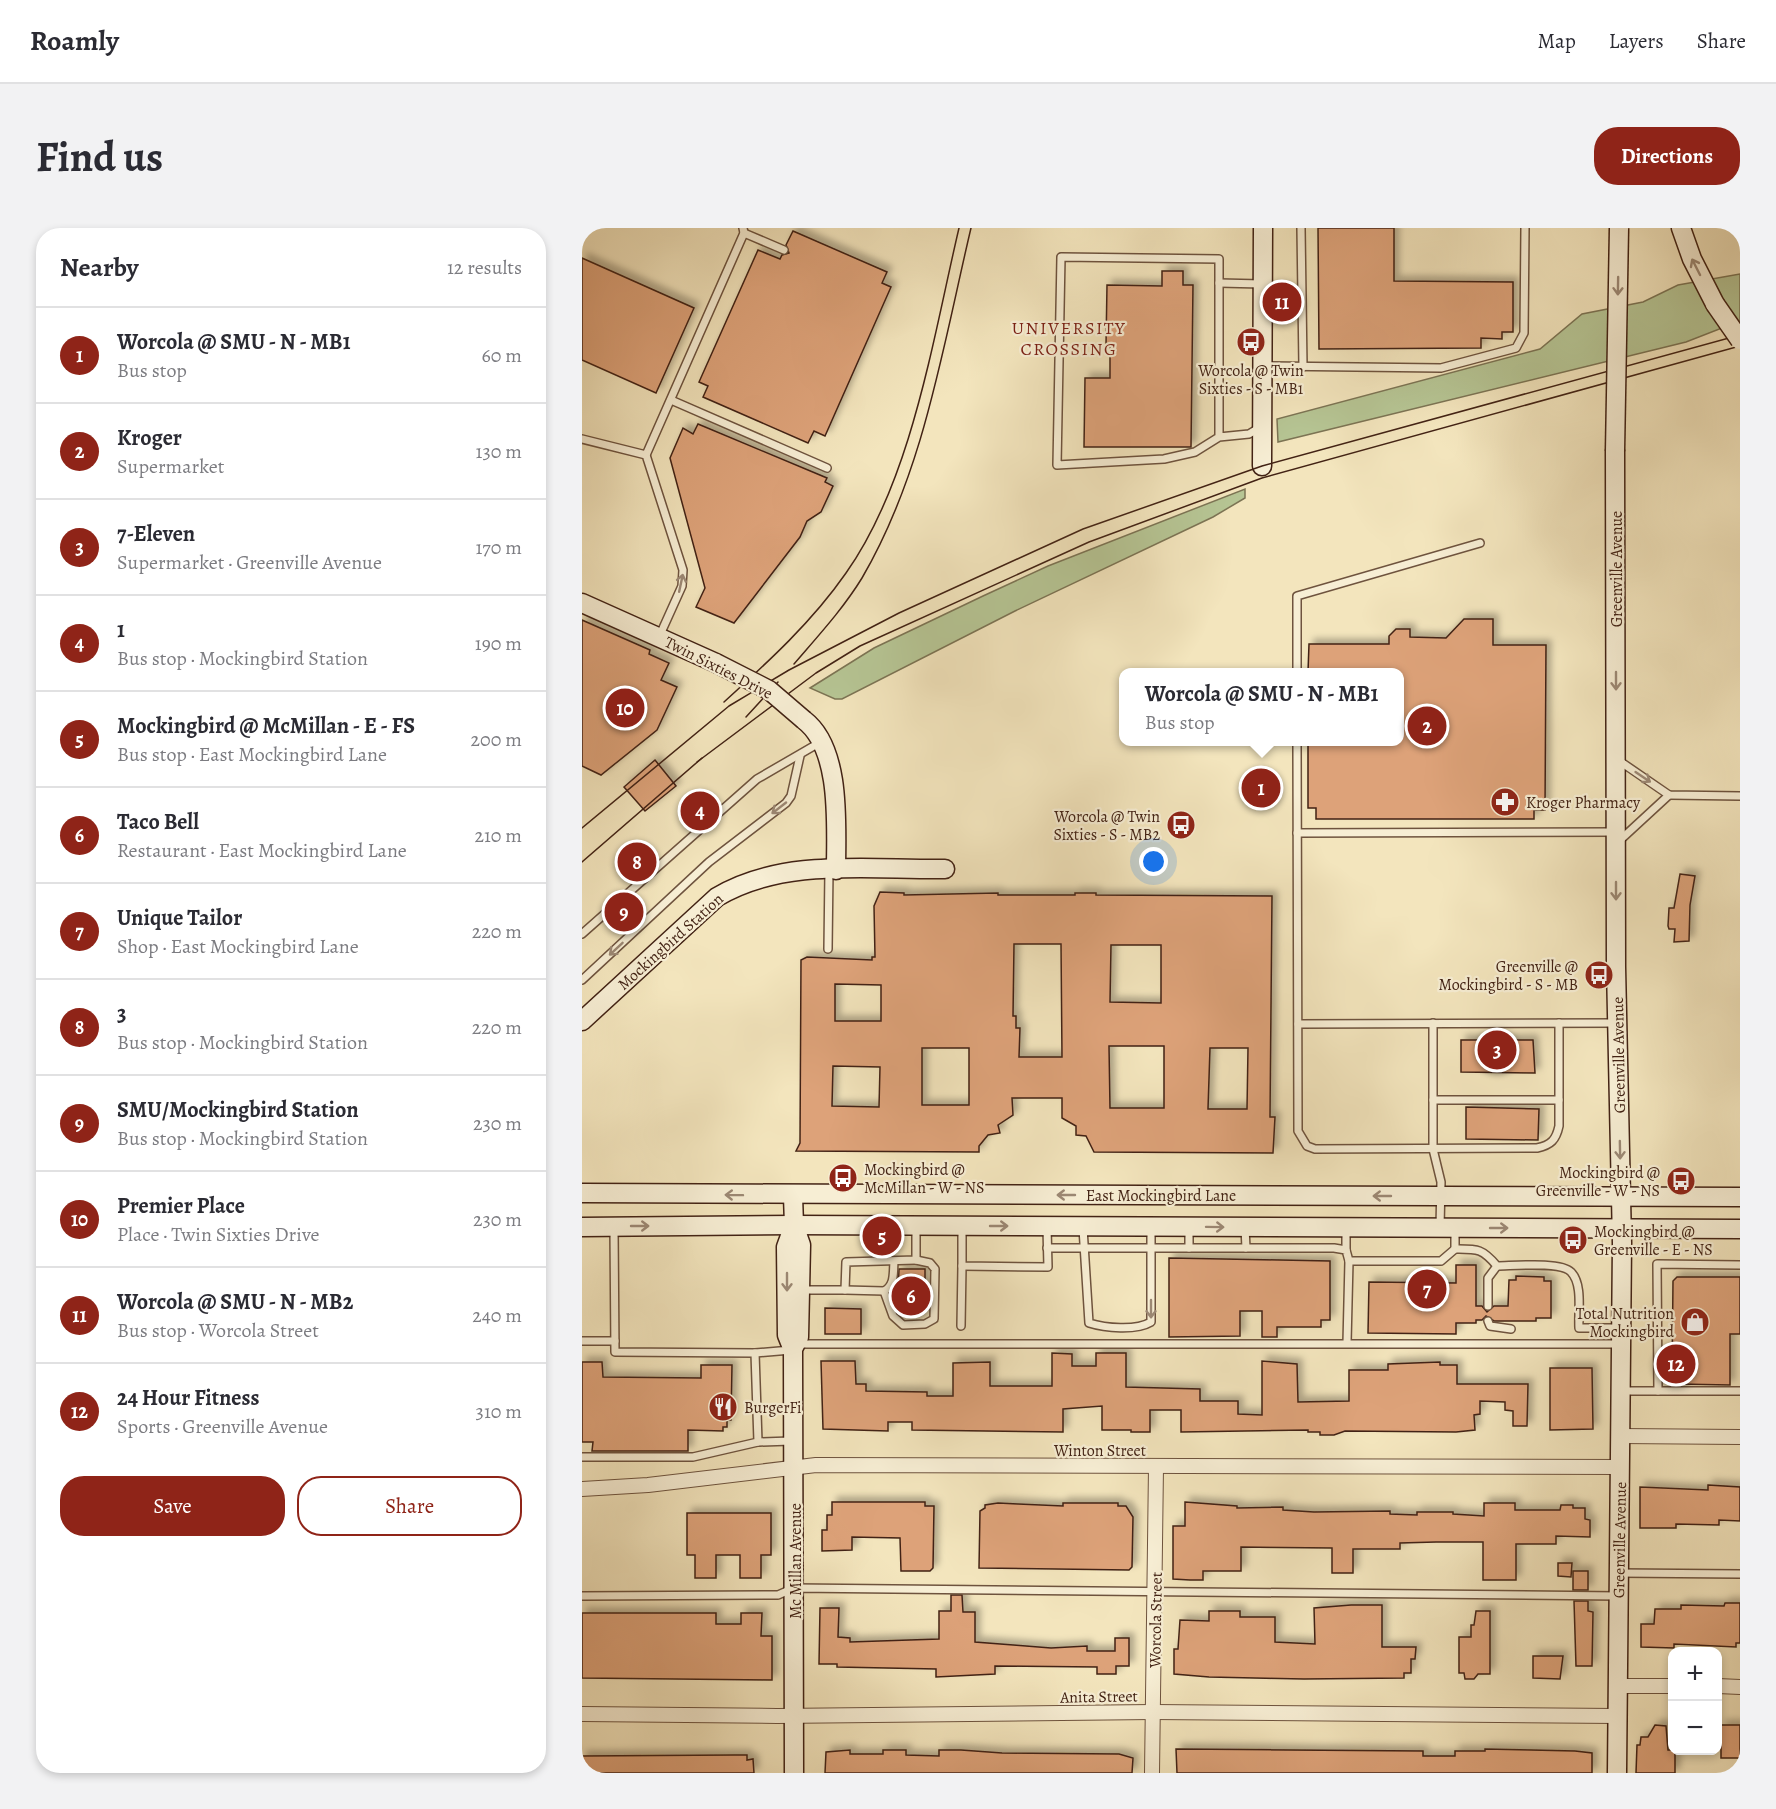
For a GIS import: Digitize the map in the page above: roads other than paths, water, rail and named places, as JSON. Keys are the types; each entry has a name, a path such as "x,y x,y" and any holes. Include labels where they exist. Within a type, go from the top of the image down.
{"main road":[{"path":"1262,466 1263,228"},
{"name":"Greenville Avenue","path":"1617,1773 1622,1228 1617,1023 1616,838 1616,451 1619,228"},
{"path":"1681,228 1692,259 1715,304 1740,340"},
{"name":"Twin Sixties Drive","path":"582,603 716,663 769,690 804,720 821,741 830,768 835,800 833,870"},
{"name":"Mockingbird Station","path":"582,1021 717,897 738,885 760,876 785,872 945,869"},
{"name":"East Mockingbird Lane","path":"582,1193 793,1196 1441,1196 1622,1199 1740,1197"},
{"path":"614,1194 614,1226"},
{"name":"Mc Millan Avenue","path":"793,1196 794,1225 801,1245 799,1337 793,1346"},
{"path":"1040,1196 1044,1226"},
{"path":"1244,1196 1245,1228"},
{"name":"East Mockingbird Lane","path":"582,1227 794,1225 1740,1229"},
{"name":"Mc Millan Avenue","path":"794,1225 786,1247 787,1335 793,1346 795,1468 794,1773"}],"street":[{"path":"1620,1436 1740,1437"},
{"name":"Winton Street","path":"582,1489 648,1485 816,1465 1620,1467"},
{"name":"Worcola Street","path":"1152,1773 1156,1467"},
{"path":"1618,1686 1668,1686"},
{"path":"1722,1686 1740,1687"},
{"name":"Anita Street","path":"582,1714 1153,1712 1617,1716"}],"lane":[{"path":"1301,228 1303,367"},
{"path":"1263,366 1441,368 1516,348 1524,333 1525,228"},
{"path":"659,637 682,586 682,570 646,455 744,231 784,250"},
{"path":"1219,436 1219,259 1061,257 1058,465 1164,459 1194,453 1219,436 1249,434 1262,425"},
{"path":"1219,283 1263,284"},
{"path":"671,399 827,468"},
{"path":"582,439 646,455"},
{"path":"1297,668 1297,596 1480,543"},
{"path":"582,934 757,779 779,764 800,756 821,741"},
{"path":"1297,746 1298,1131 1307,1146 1315,1149 1537,1148 1549,1146 1557,1137 1559,1023"},
{"path":"582,980 709,862 786,803 791,795 800,756"},
{"path":"1617,759 1670,795 1740,796"},
{"path":"1298,833 1616,838 1670,795"},
{"path":"828,949 833,870"},
{"path":"1433,1023 1433,1149 1441,1182 1441,1196 1455,1250"},
{"path":"1298,1024 1617,1023"},
{"path":"1433,1100 1559,1100"},
{"path":"614,1226 615,1352 780,1353 793,1346 1347,1343 1621,1336"},
{"path":"916,1226 916,1260"},
{"path":"961,1326 962,1226"},
{"path":"962,1266 1047,1267 1044,1226"},
{"path":"1083,1227 1089,1323 1099,1326 1144,1326 1151,1322 1151,1227"},
{"path":"1189,1227 1189,1248"},
{"path":"1245,1228 1246,1248"},
{"path":"1346,1228 1346,1250 1349,1261 1347,1343"},
{"path":"1047,1248 1346,1250"},
{"path":"1349,1261 1441,1261 1455,1250 1476,1250 1486,1253 1497,1266 1562,1266 1572,1272 1578,1288 1579,1328 1621,1336"},
{"path":"845,1290 846,1262 916,1260 930,1263 935,1269 934,1319 926,1324 903,1325 893,1316 884,1291"},
{"path":"801,1290 884,1291 892,1284 894,1262"},
{"path":"1658,1391 1657,1264 1740,1265"},
{"path":"1488,1306 1488,1278 1497,1266"},
{"path":"1488,1321 1490,1326 1497,1329 1511,1329"},
{"path":"582,1341 615,1341"},
{"path":"755,1353 758,1442"},
{"path":"1620,1391 1740,1391"},
{"path":"582,1457 693,1457 758,1442 794,1441"},
{"path":"1619,1574 1740,1574"},
{"path":"582,1596 778,1595 794,1588 1618,1596"}],"tram line":[{"path":"724,702 773,657 819,608 846,573 869,536 888,495 918,407 959,228"},
{"path":"794,664 862,578 901,495 916,452 941,363 971,228"},
{"path":"582,828 729,706 789,670 899,613 1083,529 1262,466 1740,335"},
{"path":"697,762 816,673 860,646 1089,542 1262,478 1740,346"},
{"path":"746,717 778,682"},
{"path":"582,862 702,758"}],"place":[{"name":"Worcola @ SMU - N - MB2","path":"1282,302"},
{"name":"Worcola @ Twin Sixties - S - MB1","path":"1251,342"},
{"name":"Premier Place","path":"625,708"},
{"name":"Kroger","path":"1427,726"},
{"name":"Worcola @ SMU - N - MB1","path":"1261,788"},
{"name":"Kroger Pharmacy","path":"1505,802"},
{"name":"1","path":"700,811"},
{"name":"Worcola @ Twin Sixties - S - MB2","path":"1181,825"},
{"name":"3","path":"637,862"},
{"name":"SMU/Mockingbird Station","path":"624,912"},
{"name":"Greenville @ Mockingbird - S - MB","path":"1599,975"},
{"name":"7-Eleven","path":"1497,1050"},
{"name":"Mockingbird @ McMillan - W - NS","path":"843,1178"},
{"name":"Mockingbird @ Greenville - W - NS","path":"1681,1181"},
{"name":"Mockingbird @ McMillan - E - FS","path":"882,1236"},
{"name":"Mockingbird @ Greenville - E - NS","path":"1573,1240"},
{"name":"Unique Tailor","path":"1427,1289"},
{"name":"Taco Bell","path":"911,1296"},
{"name":"Total Nutrition Mockingbird","path":"1695,1322"},
{"name":"24 Hour Fitness","path":"1676,1364"},
{"name":"BurgerFi","path":"723,1407"}],"district":[{"name":"UNIVERSITY CROSSING","path":"1069,338"}]}
